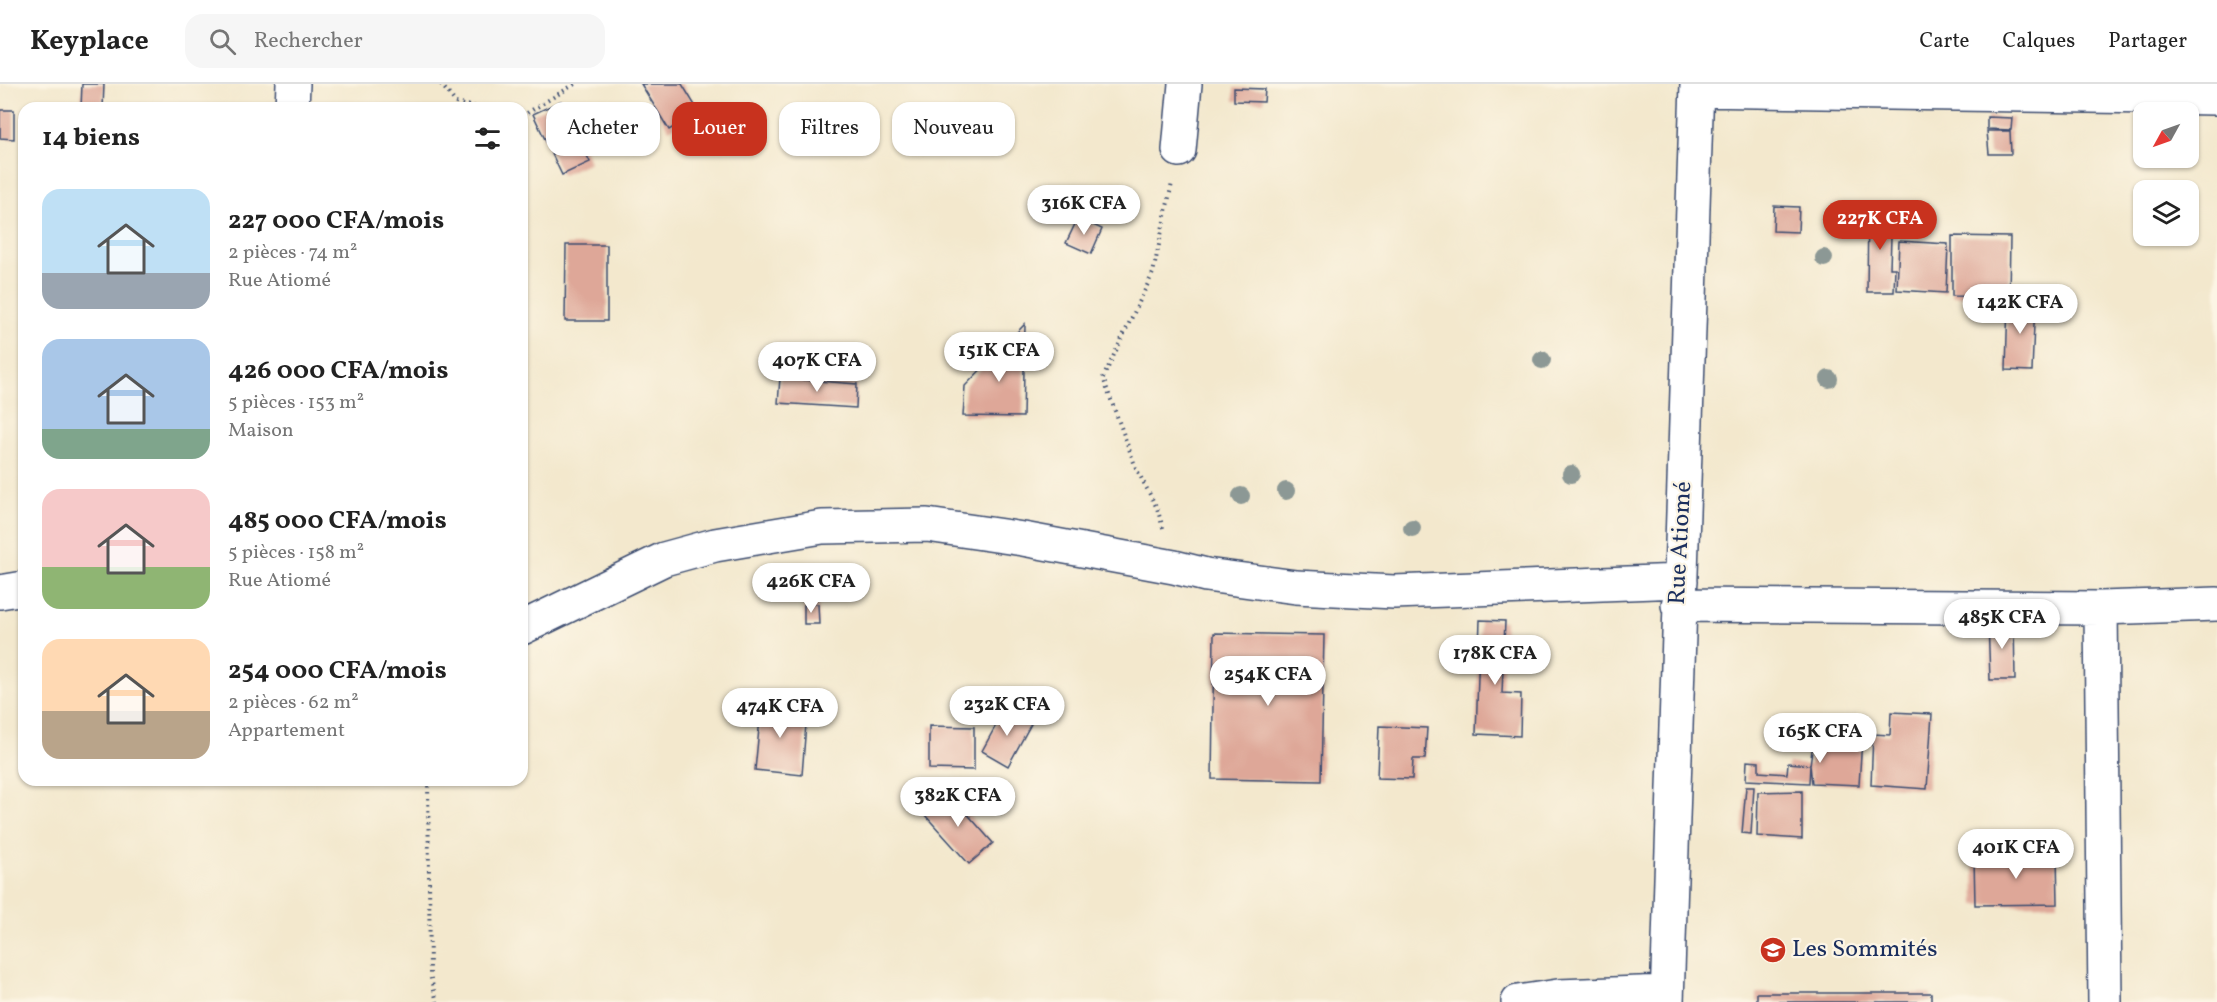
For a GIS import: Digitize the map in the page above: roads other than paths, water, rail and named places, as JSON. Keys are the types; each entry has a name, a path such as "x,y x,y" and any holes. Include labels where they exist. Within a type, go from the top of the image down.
{"street":[{"path":"292,84 292,102"},
{"path":"1179,150 1185,84"},
{"path":"1697,87 2217,98"},
{"name":"Rue Atiomé","path":"1667,997 1697,87"},
{"path":"528,625 664,559 715,544 822,527 927,525 1174,567 1206,575 1296,587 1394,592 1680,593 2101,608 2217,604"},
{"path":"0,592 18,589"},
{"path":"2101,608 2105,1002"},
{"path":"1518,1002 1558,996 1667,997"}],"place":[{"name":"Les Sommités","path":"1773,950"}]}
